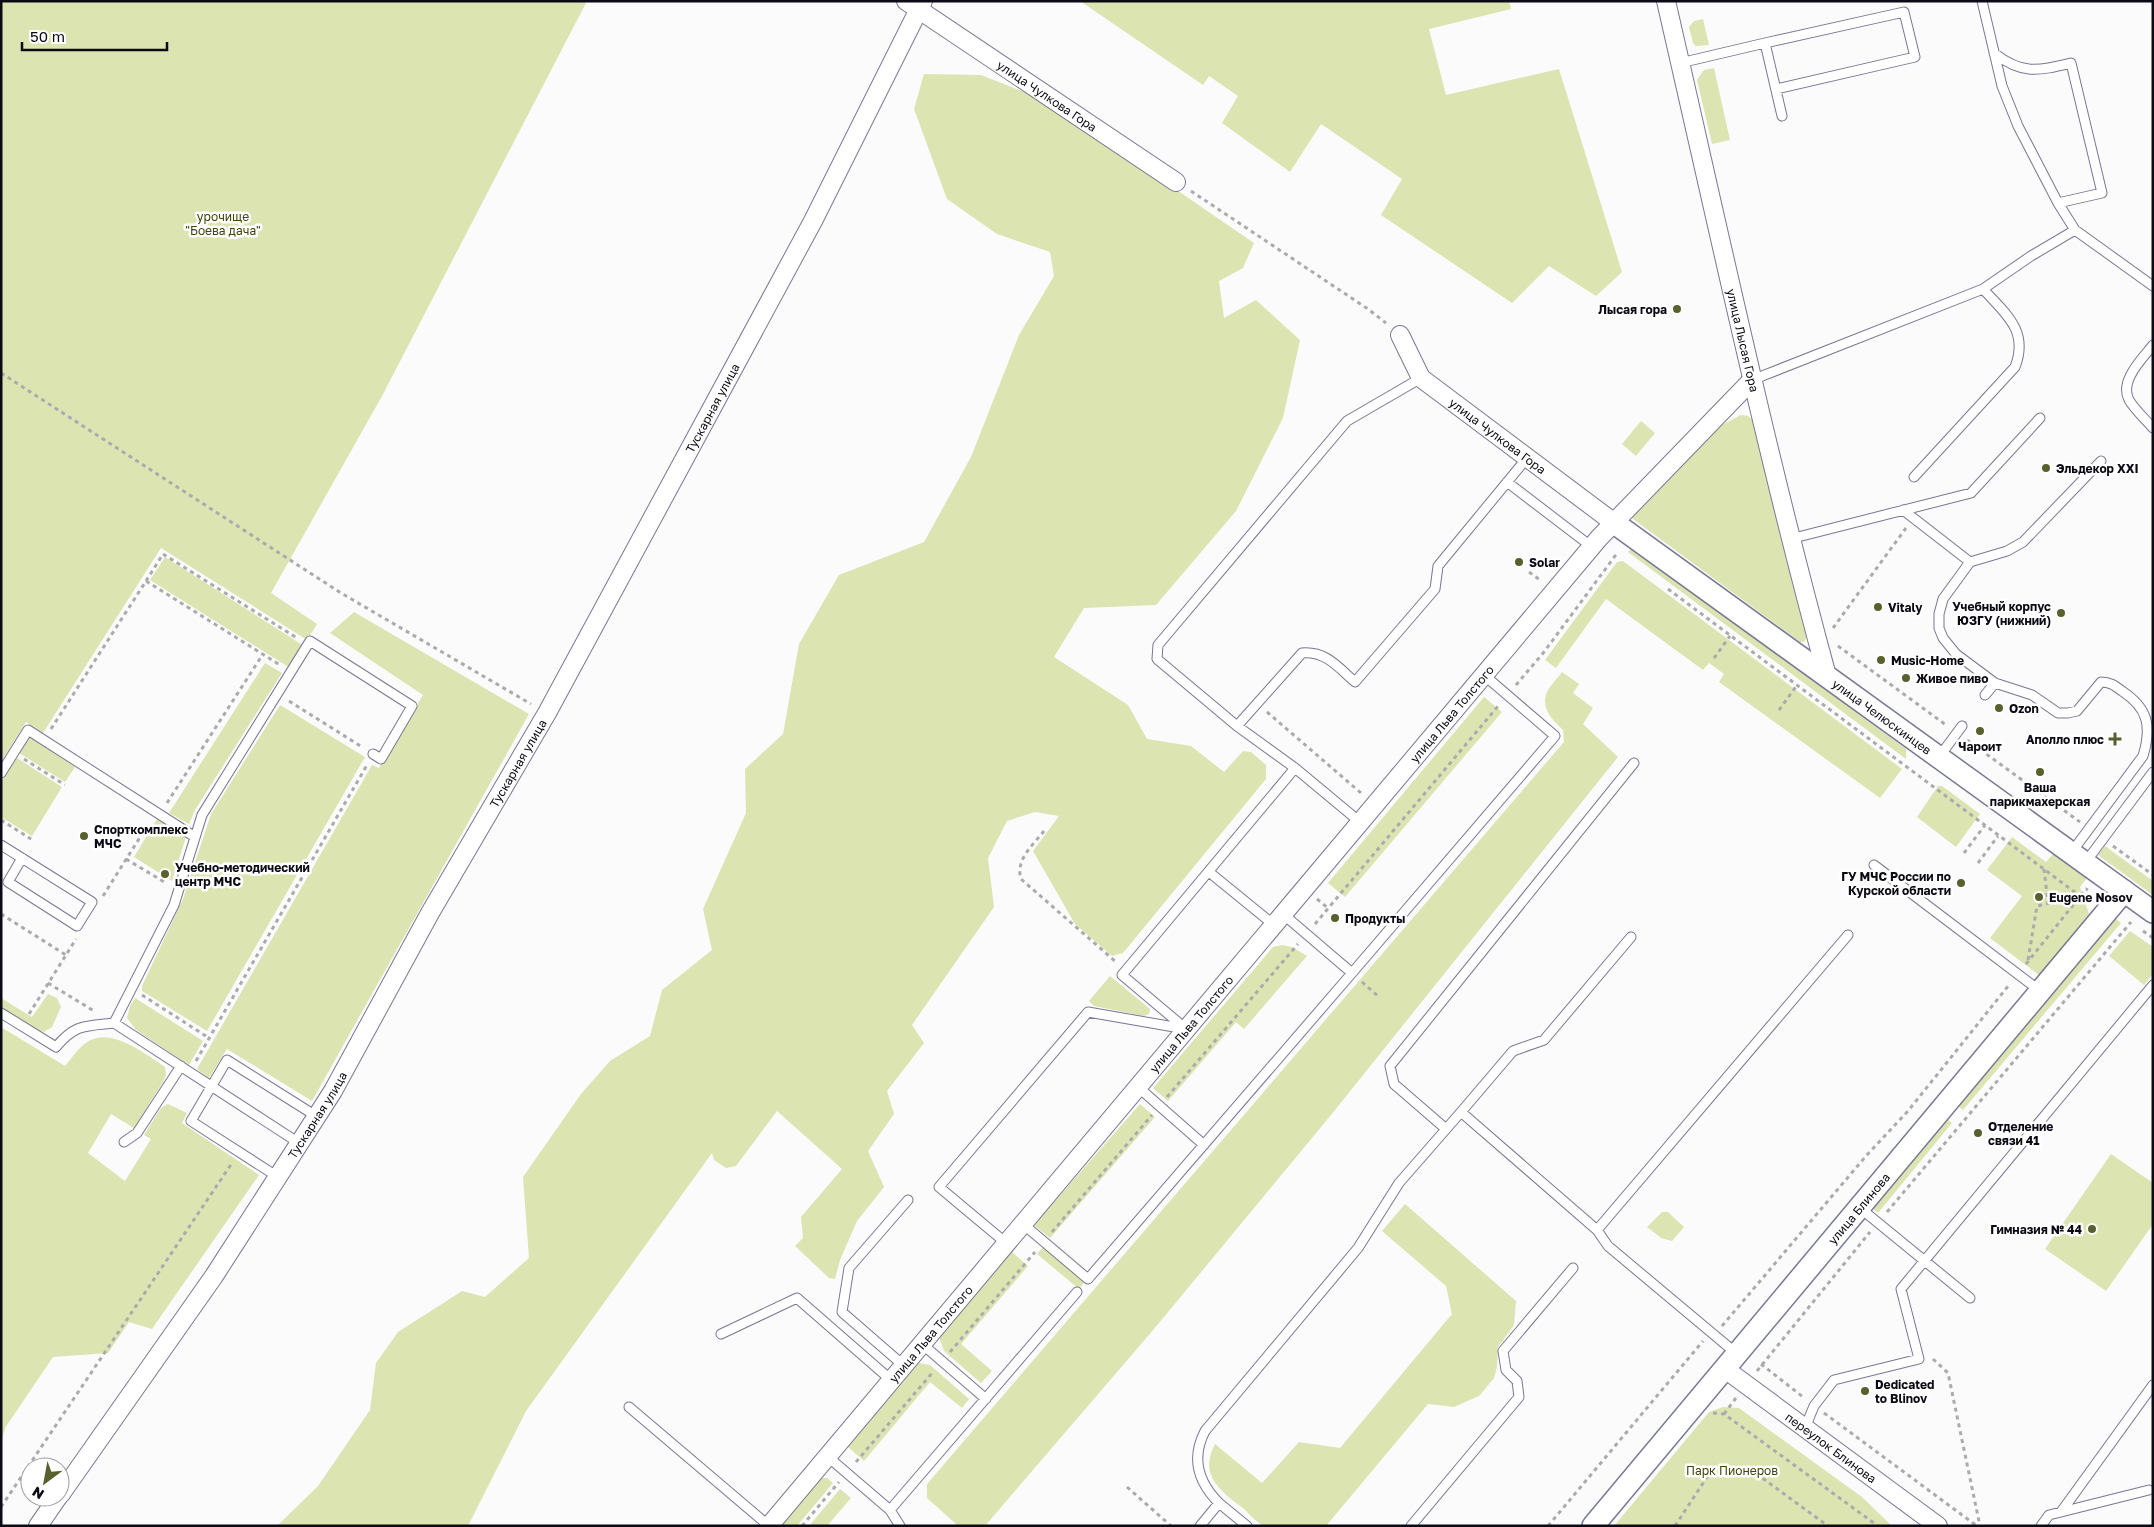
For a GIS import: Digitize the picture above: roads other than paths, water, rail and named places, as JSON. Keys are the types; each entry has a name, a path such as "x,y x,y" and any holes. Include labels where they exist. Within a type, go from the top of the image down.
{"street":[{"name":"улица Лысая Гора","path":"1666,1 1752,380 1790,539 1827,676"},
{"name":"улица Чулкова Гора","path":"916,4 1176,182"},
{"name":"Тускарная улица","path":"70,1480 214,1276 333,1090 430,913 547,713 813,221 916,4"},
{"name":"улица Чулкова Гора","path":"1400,335 1421,378 1613,522"},
{"name":"улица Льва Толстого","path":"769,1526 1595,542 1752,380"},
{"name":"улица Челюскинцев","path":"1613,522 2078,858 2117,899 2153,912"},
{"name":"улица Блинова","path":"1593,1526 2117,899"},
{"name":"переулок Блинова","path":"1734,1358 1746,1385 1938,1526"},
{"name":"Тускарная улица","path":"38,1526 51,1507"}],"lane":[{"path":"1982,1 2002,86 2018,126 2058,203 2075,230 2153,286"},
{"path":"1680,63 1904,12 1915,57 1776,89"},
{"path":"1765,43 1782,116"},
{"path":"1994,53 2007,63 2022,69 2039,70 2071,63 2102,193 2058,203"},
{"path":"1752,380 1983,289 2031,256 2075,230"},
{"path":"1914,477 2015,367 2020,355 2017,332 2010,318 1983,289"},
{"path":"2153,345 2129,378 2126,387 2129,400 2153,428"},
{"path":"1360,822 1295,768 1237,726 1157,659 1158,645 1347,421 1421,378"},
{"path":"1790,539 1971,493 2040,418"},
{"path":"1237,726 1302,653 1314,652 1326,657 1355,682 1435,589 1438,566 1527,458"},
{"path":"2078,858 2090,829 2143,756 2148,739 2147,724 2137,700 2109,682 2101,682 2077,711 2058,713 2032,695 1995,683 1956,654 1943,638 1939,628 1939,614 1943,599 1970,562 2007,551 2023,542 2101,461"},
{"path":"1507,482 1595,542"},
{"path":"1903,510 1970,562"},
{"path":"114,1023 174,905 202,815 310,641 412,706 380,759 373,754"},
{"path":"1023,1224 1088,1279 1555,736 1484,675"},
{"path":"1985,695 1995,683"},
{"path":"1938,757 1959,729"},
{"path":"1,773 28,730 195,837"},
{"path":"1446,1129 1394,1084 1390,1066 1634,762"},
{"path":"1186,1030 1122,976 1295,768"},
{"path":"2078,858 2102,838 2153,772"},
{"path":"1,845 22,858 92,902 77,926 8,882 22,858"},
{"path":"1874,865 2041,991"},
{"path":"1209,872 1278,920 1306,934 1352,973"},
{"path":"1597,1230 1848,935"},
{"path":"1247,1526 1219,1503 1206,1488 1197,1468 1198,1449 1204,1431 1358,1248 1400,1183 1513,1051 1544,1040 1631,937"},
{"path":"1805,1428 1814,1406 1834,1380 1919,1360 1901,1289 2153,985"},
{"path":"1006,1244 939,1187 1088,1012 1186,1030"},
{"path":"1,1013 56,1047 67,1034 81,1027 114,1023 299,1143"},
{"path":"278,1177 190,1120 227,1060 316,1116"},
{"path":"124,1142 137,1133 181,1066"},
{"path":"1138,1087 1204,1145"},
{"path":"1461,1112 1597,1230 1608,1246 1711,1334 1734,1358"},
{"path":"904,1365 842,1312 849,1268 908,1200"},
{"path":"1860,1208 1970,1298"},
{"path":"1411,1526 1519,1396 1517,1380 1506,1370 1503,1351 1574,1268"},
{"path":"890,1510 1077,1292"},
{"path":"721,1334 797,1298 891,1380"},
{"path":"922,1344 986,1398"},
{"path":"2061,1512 2153,1385"},
{"path":"629,1406 769,1526"},
{"path":"828,1456 890,1510 900,1526"},
{"path":"2041,1526 2049,1515 2150,1490"},
{"path":"1200,1526 1219,1503"}],"place":[{"name":"Лысая гора","path":"1677,309"},
{"name":"Эльдекор XXI","path":"2046,468"},
{"name":"Solar","path":"1519,562"},
{"name":"Vitaly","path":"1878,607"},
{"name":"Учебный корпус ЮЗГУ (нижний)","path":"2061,613"},
{"name":"Music-Home","path":"1881,660"},
{"name":"Живое пиво","path":"1906,678"},
{"name":"Ozon","path":"1999,708"},
{"name":"Чароит","path":"1980,731"},
{"name":"Аполло плюс","path":"2115,739"},
{"name":"Ваша парикмахерская","path":"2040,772"},
{"name":"Спорткомплекс МЧС","path":"84,836"},
{"name":"Учебно-методический центр МЧС","path":"165,874"},
{"name":"ГУ МЧС России по Курской области","path":"1961,883"},
{"name":"Eugene Nosov","path":"2039,897"},
{"name":"Продукты","path":"1335,918"},
{"name":"Отделение связи 41","path":"1978,1133"},
{"name":"Гимназия № 44","path":"2092,1229"},
{"name":"Dedicated to Blinov","path":"1865,1391"}],"park label":[{"name":"урочище \"Боева дача\"","path":"223,223"},
{"name":"Парк Пионеров","path":"1732,1470"}]}
